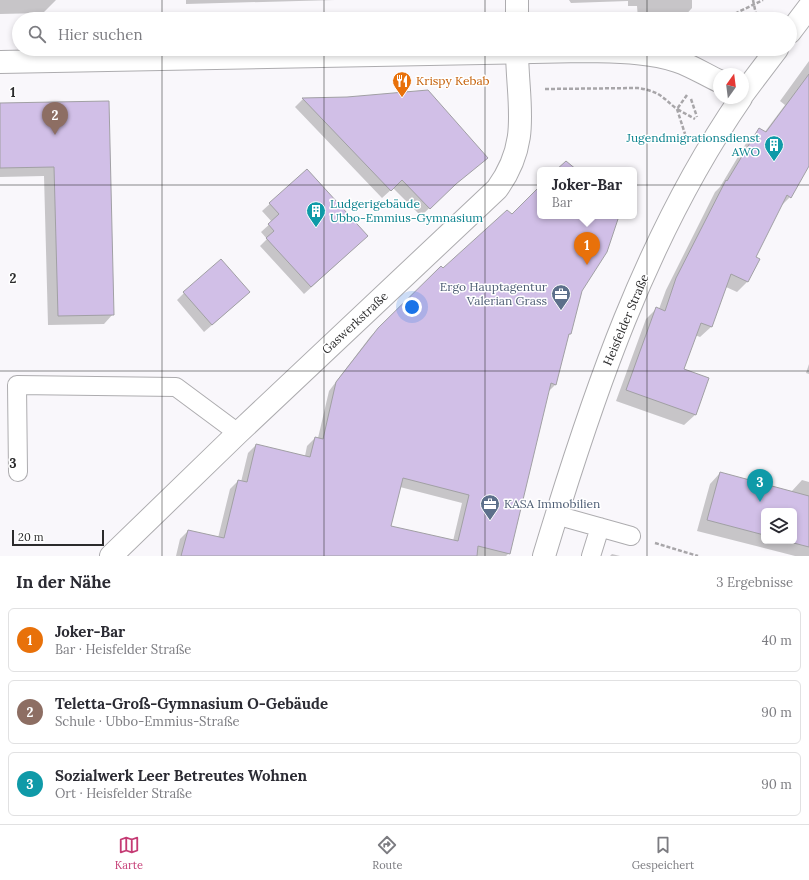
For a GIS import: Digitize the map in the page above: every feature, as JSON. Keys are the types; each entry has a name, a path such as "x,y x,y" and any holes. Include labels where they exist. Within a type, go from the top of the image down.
{"main road":[{"path":"517,0 517,12"},
{"path":"797,23 809,7"},
{"path":"0,62 258,56"},
{"name":"Gaswerkstraße","path":"111,556 238,433 497,190 511,168 516,154 519,137 520,122 517,56"},
{"path":"658,56 678,62 713,78"},
{"path":"749,86 772,56"},
{"name":"Heisfelder Straße","path":"544,556 577,448 614,345 654,253 696,169 737,104"}],"lane":[{"path":"18,472 17,385 176,387 238,433"},
{"path":"556,515 631,536"},
{"path":"591,556 600,527"}],"path":[{"path":"753,0 756,12"},
{"path":"741,12 763,0"},
{"path":"519,89 638,88 658,94 668,103 677,108 696,169"},
{"path":"688,93 693,103 698,122"},
{"path":"631,536 698,556"}],"building":[{"path":"809,74 809,166 791,198 787,195 756,257 760,259 748,282 731,274 712,327 701,323 684,369 709,378 696,415 626,390 656,307 665,311 676,278 726,180 727,181 759,128 766,132"},
{"path":"428,90 488,158 456,184 430,209 402,180 391,191 302,98 347,97"},
{"path":"109,101 114,315 58,316 54,167 0,168 0,103"},
{"path":"566,161 573,167 559,167"},
{"name":"Ludgerigebäude Ubbo-Emmius-Gymnasium","path":"307,169 368,236 311,287 266,238 274,231 268,224 279,214 269,203"},
{"path":"537,189 537,219 618,219 607,252 582,291 556,385 551,383 510,554 478,546 477,556 181,556 188,530 224,538 238,480 247,482 256,444 310,457 315,437 323,439 336,382 378,328 441,266 443,268 507,210 512,214","holes":["403,478 469,495 458,541 391,526"]},
{"path":"221,259 250,292 212,325 183,292"},
{"path":"720,472 809,496 809,547 797,544 797,508 761,508 761,534 707,520"}],"place":[{"name":"Krispy Kebab","path":"402,98"},
{"name":"Teletta-Groß-Gymnasium O-Gebäude","path":"55,135"},
{"name":"Jugendmigrationsdienst AWO","path":"774,162"},
{"name":"Ludgerigebäude Ubbo-Emmius-Gymnasium","path":"316,228"},
{"name":"Joker-Bar","path":"587,265"},
{"name":"Ergo Hauptagentur Valerian Grass","path":"561,311"},
{"name":"Sozialwerk Leer Betreutes Wohnen","path":"760,502"},
{"name":"KASA Immobilien","path":"490,521"}]}
